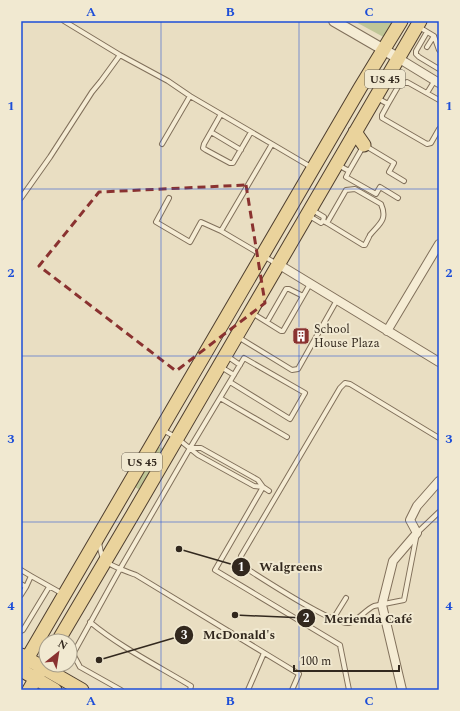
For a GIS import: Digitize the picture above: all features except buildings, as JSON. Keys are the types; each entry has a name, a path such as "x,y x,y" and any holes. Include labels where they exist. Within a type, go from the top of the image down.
{"main road":[{"name":"US 45","path":"22,663 98,537 360,88 401,21"},
{"name":"US 45","path":"63,633 398,58 421,26"},
{"path":"355,132 364,145"},
{"path":"348,144 364,145"},
{"path":"321,155 336,164"},
{"path":"22,663 38,674 55,690"},
{"path":"38,674 82,690"}],"street":[{"path":"334,21 384,49 434,80"},
{"path":"387,331 439,244"},
{"path":"278,264 439,362"},
{"path":"402,690 382,605 393,561 417,533 410,520 417,506 439,481"}],"lane":[{"path":"64,21 314,168"},
{"path":"438,51 434,36 421,26 416,54 422,56 439,69"},
{"path":"427,47 434,36"},
{"path":"21,198 50,157 92,92 102,81 120,55"},
{"path":"427,93 434,80 432,63"},
{"path":"439,100 407,82 399,85 382,115 382,118 427,144 431,143 439,129"},
{"path":"162,144 190,96"},
{"path":"375,97 388,104"},
{"path":"221,114 204,144 204,148 206,150 230,163 233,163 251,132"},
{"path":"211,132 241,150"},
{"path":"221,231 272,144"},
{"path":"398,198 380,188 376,194 346,177 364,145 394,163 389,172 404,181"},
{"path":"336,164 349,172"},
{"path":"309,213 311,217 321,222 325,222 365,245 384,217 383,208 381,204 355,189 346,190 325,222"},
{"path":"169,198 156,222 190,242 201,222 221,231 278,264"},
{"path":"250,312 283,331 310,284"},
{"path":"267,322 286,289 303,296"},
{"path":"236,336 292,370 298,369 337,300"},
{"path":"122,690 80,667 73,654 120,569 244,358 305,393 290,419 230,382"},
{"path":"222,360 240,365"},
{"path":"222,360 234,375"},
{"path":"439,438 350,384 345,383 340,388 275,495 241,556 240,562 244,567 301,601 334,619 348,623 355,620 374,606 404,600 417,533 439,512"},
{"path":"220,398 287,436"},
{"path":"161,429 177,438 198,455 254,486 262,487 269,491"},
{"path":"190,448 201,448 258,480 262,487"},
{"path":"228,472 232,465"},
{"path":"262,487 215,570 340,645 348,690"},
{"path":"98,537 105,561 136,575 299,674 292,690"},
{"path":"21,570 64,594"},
{"path":"21,595 31,576"},
{"path":"21,584 26,587"},
{"path":"21,631 49,587"},
{"path":"334,619 346,598"},
{"path":"90,622 102,632 191,686 190,690"},
{"path":"248,690 264,653"}],"highlighted area":[{"path":"246,185 265,303 176,371 39,266 99,192"}],"green space":[{"path":"354,21 400,21 389,40"},
{"path":"157,446 164,449 140,490 135,487"}],"place":[{"name":"School House Plaza","path":"301,336"},
{"name":"Walgreens","path":"179,549"},
{"name":"Merienda Café","path":"235,615"},
{"name":"McDonald's","path":"99,660"}]}
